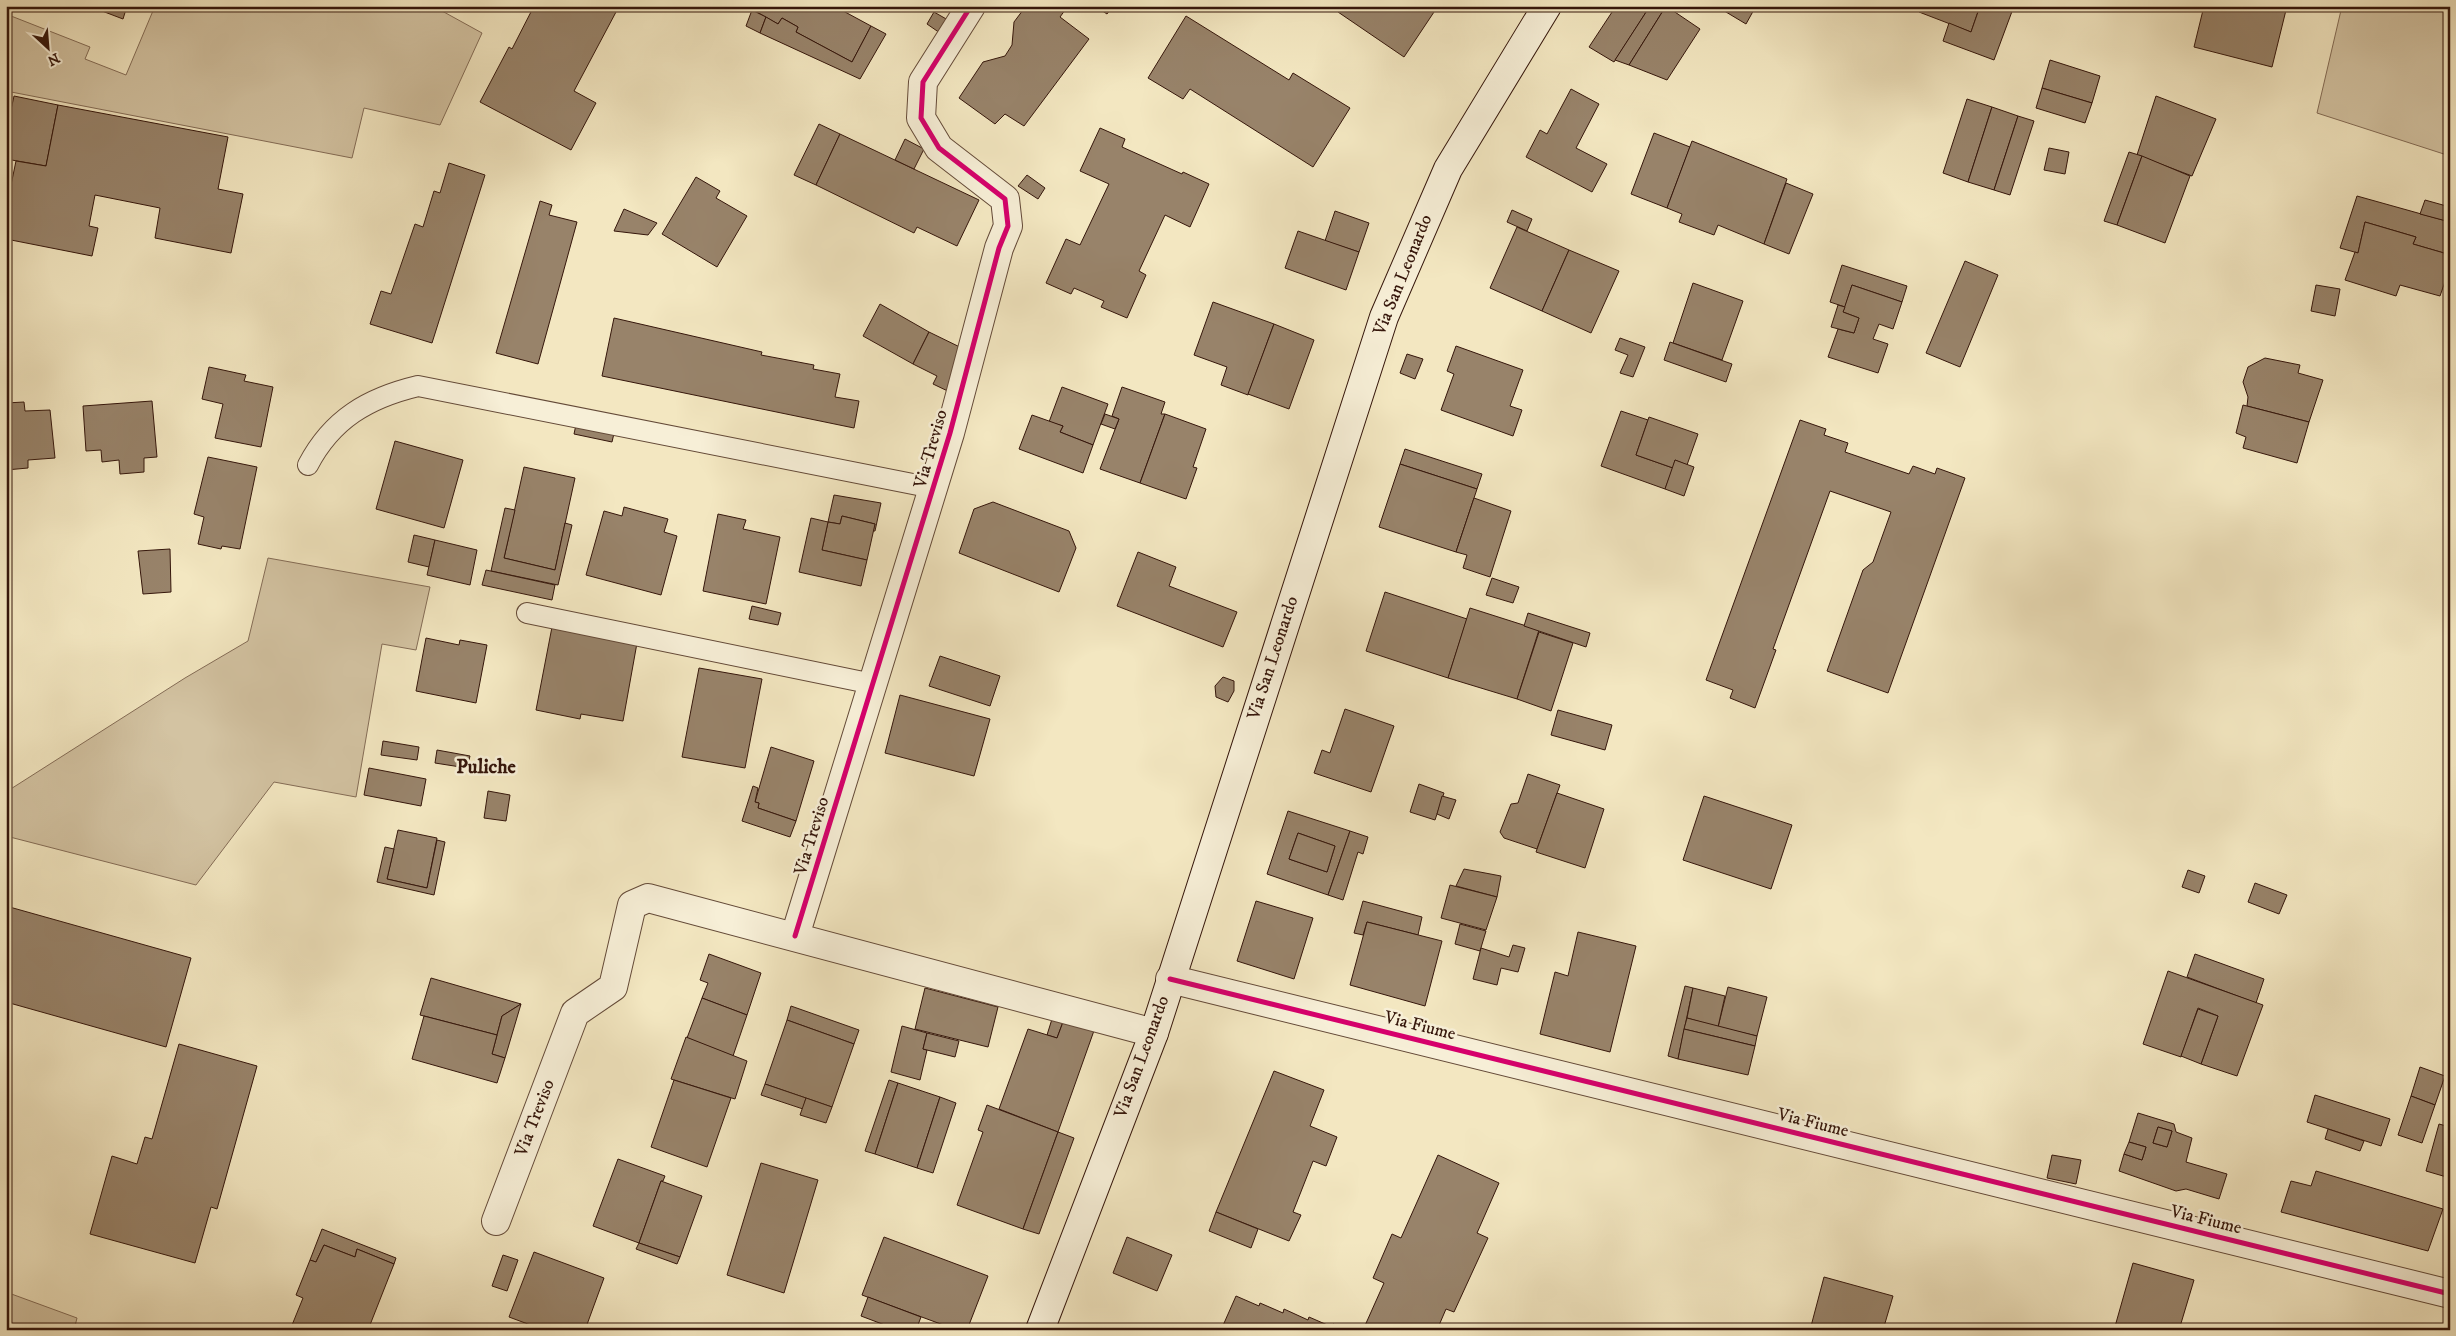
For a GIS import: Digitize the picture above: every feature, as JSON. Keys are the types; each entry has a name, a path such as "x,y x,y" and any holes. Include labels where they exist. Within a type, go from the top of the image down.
{"street":[{"name":"Via Treviso","path":"795,936 950,433 999,248 1008,226 1005,199 939,148 921,118 923,82 971,6"},
{"name":"Via San Leonardo","path":"1040,1330 1154,1033 1384,317 1448,169 1547,6"},
{"name":"Via Treviso","path":"496,1222 575,1013 613,987 632,905 648,898 1154,1033"},
{"name":"Via Fiume","path":"1170,979 2450,1294"}],"lane":[{"path":"308,465 319,444 344,418 396,391 418,386 933,488"},
{"path":"527,613 873,684"}],"shaded area":[{"path":"155,6 433,6 482,33 440,125 364,108 352,158 6,91 6,14 90,47 85,59 126,75"},
{"path":"2342,6 2450,6 2450,156 2317,113"},
{"path":"268,558 430,587 416,650 382,644 356,797 274,782 196,885 6,836 6,792 185,678 248,641"},
{"path":"6,1292 77,1318 74,1330 6,1330"}],"building":[{"path":"86,6 103,6 102,11"},
{"path":"103,6 127,6 123,19 102,11"},
{"path":"534,6 606,6 616,12 574,91 596,103 571,150 480,102 509,47 512,49"},
{"path":"746,6 834,6 871,26 852,62 796,32 798,27 782,18 778,24"},
{"path":"1026,6 1068,6 1060,17 1089,39 1024,126 1005,114 995,124 959,98 983,62 1005,56 1012,45 1014,22"},
{"path":"1095,6 1113,6 1107,14"},
{"path":"1342,6 1438,6 1404,57 1338,12"},
{"path":"1616,6 1650,6 1614,62 1589,47"},
{"path":"1650,6 1666,6 1629,65 1615,60"},
{"path":"1666,6 1700,29 1667,80 1629,65"},
{"path":"1716,6 1756,6 1746,24"},
{"path":"1921,6 1980,6 1971,32 1919,12"},
{"path":"1980,6 2014,6 1994,60 1943,41 1949,23 1971,32"},
{"path":"2204,6 2287,6 2272,67 2194,47"},
{"path":"752,10 766,17 760,33 746,26"},
{"path":"934,12 948,20 940,33 927,24"},
{"path":"1186,16 1289,80 1293,73 1350,108 1313,167 1190,89 1183,99 1148,78"},
{"path":"766,17 778,24 782,18 798,27 796,32 852,62 871,26 886,34 860,79 760,33"},
{"path":"2050,60 2100,76 2092,103 2042,88"},
{"path":"2042,88 2092,103 2085,123 2036,108"},
{"path":"1571,89 1599,104 1576,148 1607,164 1592,192 1526,157 1540,130 1547,134"},
{"path":"14,96 58,105 46,166 6,159 6,133"},
{"path":"2156,96 2216,119 2192,176 2137,155"},
{"path":"1967,99 1992,107 1968,182 1943,173"},
{"path":"58,105 228,137 218,189 243,194 231,253 155,238 160,208 95,195 89,226 98,228 92,256 6,239 6,209 16,161 46,166"},
{"path":"1992,107 2018,116 1994,190 1968,182"},
{"path":"2018,116 2034,121 2010,195 1994,190"},
{"path":"819,124 840,134 816,185 794,175"},
{"path":"1100,128 1125,139 1122,147 1209,184 1190,227 1165,215 1139,271 1146,275 1127,318 1101,307 1104,301 1074,288 1071,294 1046,283 1066,239 1080,245 1109,184 1080,171"},
{"path":"1654,133 1690,147 1667,208 1631,194"},
{"path":"840,134 979,200 957,246 917,227 914,233 816,185"},
{"path":"905,139 924,149 914,169 895,160"},
{"path":"1692,141 1787,179 1764,244 1718,225 1714,235 1679,222 1682,214 1667,208"},
{"path":"2049,148 2069,152 2065,174 2044,170"},
{"path":"2129,152 2142,156 2117,225 2104,221"},
{"path":"2142,156 2190,176 2165,243 2117,225"},
{"path":"449,163 485,175 432,343 370,324 381,291 391,294 415,224 423,227 434,191 440,193"},
{"path":"1027,175 1045,188 1038,199 1018,186"},
{"path":"696,177 720,191 716,198 747,216 717,267 662,234"},
{"path":"1786,183 1813,194 1789,254 1764,244"},
{"path":"2357,196 2450,222 2450,234 2447,243 2450,244 2450,257 2447,265 2444,253 2413,244 2416,237 2365,222 2358,253 2340,248"},
{"path":"2425,200 2450,207 2450,222 2420,214"},
{"path":"540,201 552,205 549,215 577,222 538,364 496,353"},
{"path":"624,209 657,223 648,235 614,231"},
{"path":"1512,210 1532,219 1527,231 1507,222"},
{"path":"1335,211 1369,223 1359,252 1325,241"},
{"path":"2365,222 2416,237 2413,244 2444,253 2448,273 2440,296 2400,285 2396,296 2345,280 2355,252 2358,253"},
{"path":"1517,227 1569,250 1542,311 1490,288"},
{"path":"1298,231 1359,252 1346,290 1285,268"},
{"path":"1569,250 1619,271 1591,333 1542,311"},
{"path":"1965,261 1998,275 1960,367 1926,353"},
{"path":"1842,265 1907,286 1902,302 1852,285 1845,307 1830,302"},
{"path":"1693,283 1743,301 1722,360 1673,343"},
{"path":"1852,285 1902,302 1893,329 1879,324 1873,339 1888,344 1878,373 1828,357 1838,329 1854,333 1859,318 1843,312"},
{"path":"2316,285 2340,289 2335,316 2311,311"},
{"path":"1213,302 1274,324 1248,395 1221,385 1227,367 1194,355"},
{"path":"880,304 929,332 913,364 863,336"},
{"path":"1838,305 1845,307 1843,312 1859,318 1854,333 1831,327"},
{"path":"614,318 762,352 761,355 814,365 813,369 840,374 835,397 859,401 854,428 602,376"},
{"path":"1274,324 1314,340 1289,409 1248,394"},
{"path":"929,332 970,352 954,394 933,384 937,376 913,364"},
{"path":"1620,338 1645,347 1633,377 1620,373 1628,355 1615,350"},
{"path":"1670,342 1732,364 1726,382 1664,360"},
{"path":"1456,346 1523,370 1510,406 1522,410 1513,436 1441,410 1454,374 1447,371"},
{"path":"1407,354 1423,359 1415,379 1400,373"},
{"path":"2265,358 2300,365 2298,373 2323,380 2309,422 2247,406 2248,397 2243,382 2248,367"},
{"path":"209,367 246,375 244,381 273,387 261,447 215,438 223,404 202,399"},
{"path":"1062,387 1108,404 1093,445 1060,432 1063,426 1049,422"},
{"path":"1122,387 1165,402 1161,414 1165,414 1140,483 1100,469 1119,419 1112,416"},
{"path":"152,401 157,457 144,458 144,472 120,474 119,460 102,462 101,450 86,451 83,406"},
{"path":"24,402 25,411 50,410 55,458 28,460 28,468 6,470 6,403"},
{"path":"2243,405 2309,422 2297,463 2243,448 2246,437 2236,433"},
{"path":"1621,411 1648,420 1636,455 1673,468 1665,489 1601,466"},
{"path":"1105,414 1119,419 1115,429 1101,424"},
{"path":"1165,414 1206,429 1193,467 1197,468 1186,499 1140,483"},
{"path":"1032,415 1063,426 1060,432 1093,445 1083,473 1019,449"},
{"path":"1649,417 1698,434 1687,465 1675,460 1673,468 1636,455"},
{"path":"577,420 615,429 612,442 574,434"},
{"path":"1800,420 1826,429 1824,435 1848,443 1845,452 1909,474 1913,466 1935,474 1937,468 1965,478 1888,693 1827,671 1863,570 1873,562 1891,512 1830,491 1773,649 1776,650 1755,708 1730,698 1733,690 1706,680"},
{"path":"395,441 463,460 444,528 376,509"},
{"path":"1405,449 1482,474 1477,489 1400,464"},
{"path":"208,457 257,467 240,549 222,546 221,549 198,544 204,517 194,514"},
{"path":"1675,460 1694,467 1684,496 1665,489"},
{"path":"1400,464 1477,489 1456,552 1379,527"},
{"path":"524,467 575,478 555,570 504,558"},
{"path":"834,495 881,503 875,531 873,531 875,524 842,516 840,524 828,522"},
{"path":"1474,498 1511,511 1490,577 1463,568 1467,555 1456,552"},
{"path":"993,502 1069,531 1076,548 1059,592 959,553 974,509"},
{"path":"624,507 668,519 664,532 677,536 661,595 586,575 604,511 622,516"},
{"path":"505,508 515,510 504,558 555,570 565,523 572,525 558,585 491,571"},
{"path":"718,514 746,520 743,529 780,537 766,604 703,591"},
{"path":"842,516 875,524 867,560 822,550 828,522 840,524"},
{"path":"811,518 828,522 822,550 867,560 861,586 799,572"},
{"path":"414,535 435,540 429,567 408,562"},
{"path":"435,540 477,550 470,585 427,575"},
{"path":"170,549 171,592 143,594 138,551"},
{"path":"1138,552 1176,567 1169,586 1237,612 1223,647 1117,606"},
{"path":"486,570 555,585 552,600 482,585"},
{"path":"1492,578 1519,587 1513,603 1486,595"},
{"path":"1385,592 1467,619 1448,678 1366,651"},
{"path":"752,606 781,613 778,625 749,619"},
{"path":"1470,608 1539,630 1517,699 1448,678"},
{"path":"1528,613 1590,633 1586,647 1524,626"},
{"path":"552,627 637,643 623,721 581,714 580,719 536,710"},
{"path":"1539,632 1573,643 1551,711 1517,699"},
{"path":"426,638 459,645 460,640 487,645 476,703 416,691"},
{"path":"940,656 1000,676 990,706 929,686"},
{"path":"699,668 762,679 745,768 682,757"},
{"path":"1223,677 1234,681 1234,691 1228,702 1216,697 1215,686"},
{"path":"900,695 990,719 974,776 885,753"},
{"path":"1345,709 1394,726 1371,792 1314,773 1322,750 1330,753"},
{"path":"1558,710 1612,725 1605,750 1551,735"},
{"path":"383,741 419,747 417,760 381,755"},
{"path":"771,747 814,761 796,821 758,808 759,803 755,802"},
{"path":"437,750 470,756 467,768 435,763"},
{"path":"369,768 426,779 421,806 364,795"},
{"path":"1528,774 1560,785 1537,849 1504,838 1500,832 1511,804 1518,803"},
{"path":"1419,784 1444,793 1435,820 1410,812"},
{"path":"753,786 758,788 755,802 759,803 758,808 796,821 790,837 742,821"},
{"path":"488,791 510,795 506,821 484,818"},
{"path":"1557,793 1604,809 1585,868 1536,852"},
{"path":"1442,796 1456,800 1449,819 1437,814"},
{"path":"1704,796 1792,825 1771,889 1683,860"},
{"path":"1288,811 1350,831 1328,895 1267,874","holes":["1298,833 1335,846 1327,872 1289,859"]},
{"path":"398,830 437,838 427,888 387,879"},
{"path":"1350,831 1368,837 1363,854 1358,852 1343,900 1328,895"},
{"path":"1298,833 1335,846 1327,872 1289,859"},
{"path":"437,840 445,842 434,895 377,882 385,847 394,849 387,879 427,888"},
{"path":"1464,869 1501,876 1497,897 1456,886"},
{"path":"2188,870 2205,876 2199,893 2182,887"},
{"path":"2255,883 2287,895 2279,914 2248,902"},
{"path":"1450,885 1497,897 1486,930 1441,918"},
{"path":"1256,901 1313,918 1294,979 1237,961"},
{"path":"1363,901 1422,917 1418,935 1367,922 1363,935 1354,933"},
{"path":"6,906 191,958 166,1047 6,1002"},
{"path":"1367,922 1442,941 1425,1006 1350,985"},
{"path":"1460,924 1486,931 1480,951 1455,944"},
{"path":"1578,932 1636,946 1610,1052 1540,1034 1555,972 1568,976"},
{"path":"1513,945 1525,948 1518,972 1501,968 1497,985 1473,979 1481,948 1509,957"},
{"path":"709,954 761,973 747,1015 702,998 708,983 700,980"},
{"path":"2195,954 2264,979 2256,1003 2187,977"},
{"path":"2168,971 2263,1005 2237,1076 2201,1064 2218,1016 2198,1008 2181,1057 2143,1044"},
{"path":"431,978 521,1004 502,1016 497,1035 420,1015"},
{"path":"1685,986 1693,988 1678,1059 1668,1056"},
{"path":"1728,987 1767,997 1757,1036 1718,1027"},
{"path":"925,988 998,1007 988,1047 915,1029"},
{"path":"1693,988 1725,996 1718,1027 1687,1018"},
{"path":"702,998 747,1015 733,1056 687,1038"},
{"path":"521,1004 505,1058 492,1054 502,1016"},
{"path":"791,1006 859,1030 854,1044 787,1020"},
{"path":"2198,1009 2218,1016 2201,1064 2181,1056"},
{"path":"1066,1014 1057,1038 1047,1035 1052,1019"},
{"path":"1066,1014 1096,1025 1058,1132 999,1109 1028,1029 1057,1038"},
{"path":"424,1016 497,1035 492,1054 505,1058 497,1083 412,1059"},
{"path":"1687,1018 1757,1036 1755,1046 1684,1029"},
{"path":"787,1020 854,1044 832,1107 765,1084"},
{"path":"902,1026 927,1033 923,1049 927,1050 920,1080 891,1072"},
{"path":"1684,1029 1755,1046 1748,1075 1678,1059"},
{"path":"927,1033 959,1041 955,1057 923,1049"},
{"path":"686,1037 747,1061 735,1099 671,1079"},
{"path":"179,1044 257,1066 217,1209 211,1207 195,1263 90,1234 112,1156 137,1164 145,1137 152,1139"},
{"path":"2420,1067 2445,1076 2435,1105 2411,1096"},
{"path":"1274,1071 1324,1090 1310,1126 1337,1137 1326,1166 1313,1161 1293,1212 1301,1215 1289,1241 1216,1212"},
{"path":"674,1080 731,1098 707,1167 651,1147"},
{"path":"889,1080 898,1083 875,1154 865,1151"},
{"path":"898,1083 940,1097 917,1168 875,1154"},
{"path":"765,1084 806,1098 803,1109 761,1095"},
{"path":"2315,1095 2390,1119 2381,1146 2307,1122"},
{"path":"2411,1096 2435,1105 2422,1143 2398,1135"},
{"path":"940,1097 956,1103 933,1173 917,1168"},
{"path":"806,1098 832,1107 826,1123 800,1115"},
{"path":"987,1105 1058,1132 1023,1229 957,1205 983,1132 978,1130"},
{"path":"2138,1113 2174,1124 2176,1132 2192,1138 2186,1162 2227,1174 2219,1199 2186,1189 2176,1191 2119,1171 2124,1154 2142,1160 2146,1147 2129,1142","holes":["2158,1127 2172,1131 2167,1147 2153,1143"]},
{"path":"2439,1124 2450,1127 2450,1178 2426,1171"},
{"path":"2158,1127 2172,1131 2167,1147 2153,1143"},
{"path":"2328,1129 2364,1141 2360,1151 2325,1139"},
{"path":"1058,1132 1074,1138 1039,1234 1023,1229"},
{"path":"2129,1142 2146,1147 2142,1160 2124,1154"},
{"path":"1438,1155 1499,1183 1477,1233 1488,1238 1454,1312 1446,1309 1437,1330 1363,1330 1384,1283 1373,1278 1392,1234 1401,1238"},
{"path":"2052,1155 2081,1160 2076,1184 2047,1178"},
{"path":"618,1159 665,1176 663,1181 661,1181 639,1243 593,1226"},
{"path":"761,1163 818,1180 784,1293 727,1275"},
{"path":"2316,1171 2443,1209 2428,1251 2281,1212 2291,1181 2311,1186"},
{"path":"661,1181 702,1196 680,1257 639,1243"},
{"path":"1216,1212 1258,1229 1251,1248 1209,1231"},
{"path":"322,1229 396,1258 394,1264 357,1249 355,1257 324,1245 316,1262 310,1260"},
{"path":"884,1237 988,1276 967,1330 957,1330 862,1295"},
{"path":"1127,1237 1172,1255 1157,1291 1113,1273"},
{"path":"639,1243 680,1257 677,1264 636,1249"},
{"path":"324,1245 355,1257 357,1249 394,1264 368,1330 290,1330 303,1298 296,1295 310,1260 316,1262"},
{"path":"534,1252 604,1278 585,1330 544,1330 509,1317"},
{"path":"503,1255 518,1260 507,1291 492,1286"},
{"path":"2133,1263 2194,1280 2179,1330 2114,1330"},
{"path":"1824,1277 1893,1296 1883,1330 1810,1330"},
{"path":"1236,1296 1259,1306 1260,1303 1283,1313 1284,1309 1308,1320 1309,1317 1332,1327 1333,1324 1347,1330 1221,1330"},
{"path":"868,1297 921,1317 916,1330 898,1330 861,1316"}],"cycle path":[{"path":"795,936 950,433 999,248 1008,226 1005,199 939,148 921,118 923,82 971,6"},
{"path":"1170,979 2450,1294"}],"district":[{"name":"Puliche","path":"486,767"}]}
